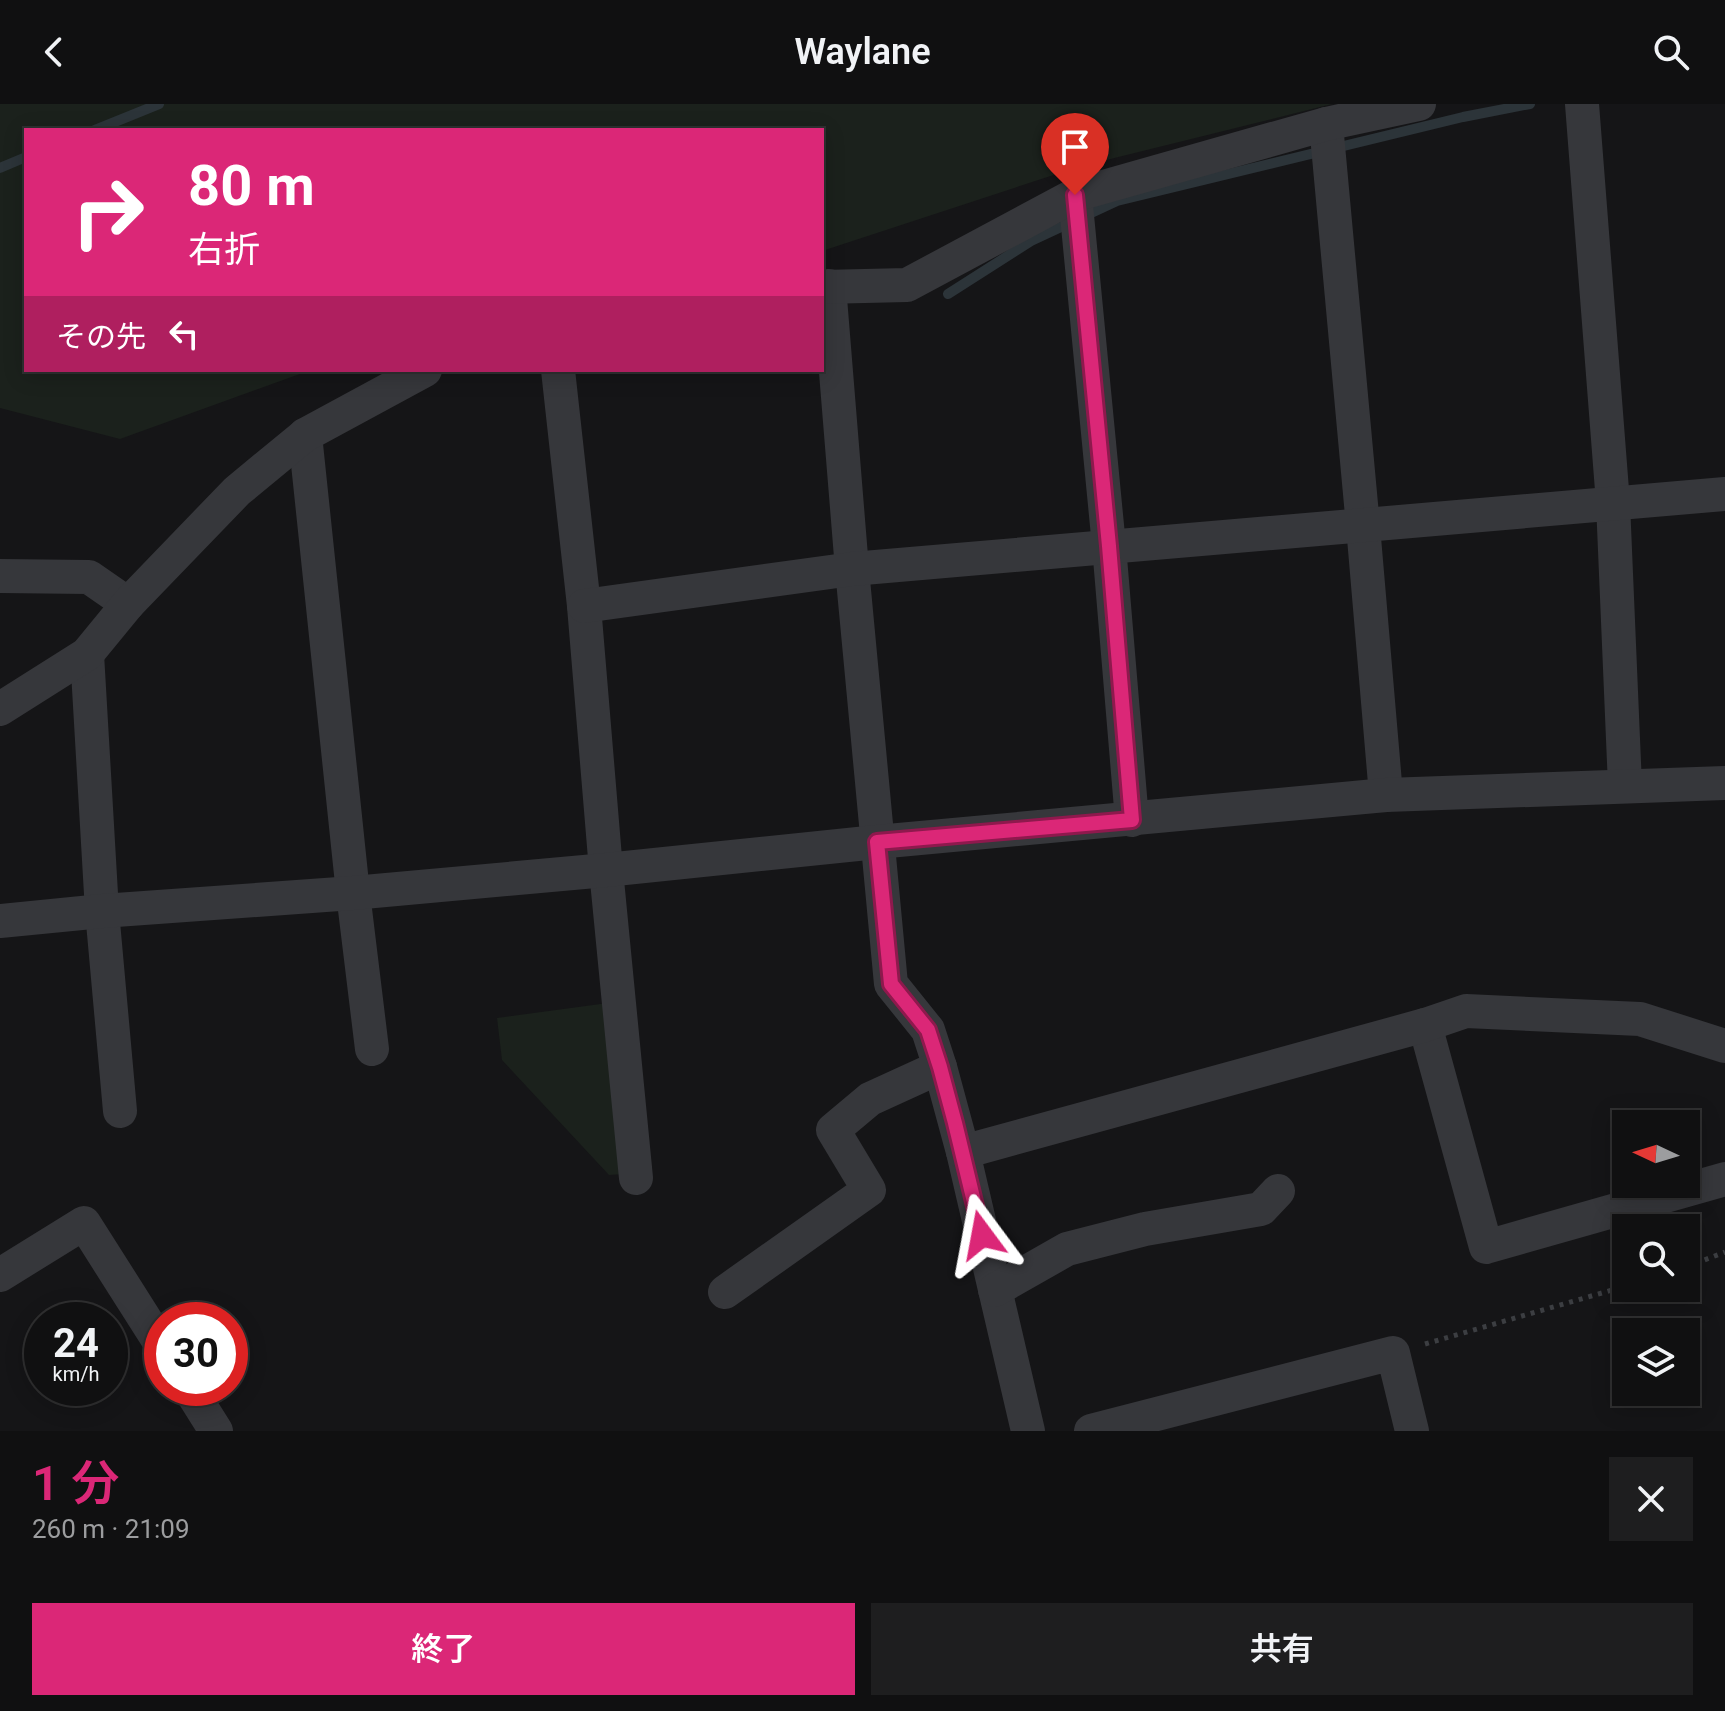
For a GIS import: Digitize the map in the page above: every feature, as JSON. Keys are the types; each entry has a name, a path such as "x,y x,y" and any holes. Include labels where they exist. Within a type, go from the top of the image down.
{"street":[{"path":"1028,1431 940,1067 928,1030 891,984 825,286 907,285 1075,195 1326,124 1419,104"},
{"path":"1582,104 1613,503 1625,786"},
{"path":"1326,124 1386,795"},
{"path":"1075,195 1132,820"},
{"path":"0,709 87,654 128,604 237,491 305,435 421,372"},
{"path":"558,372 584,606 636,1178"},
{"path":"305,435 372,1049"},
{"path":"584,606 852,569 1725,494"},
{"path":"0,576 89,577 128,604"},
{"path":"87,654 102,911 120,1111"},
{"path":"0,921 606,870 1386,795 1725,783"},
{"path":"963,1152 1425,1025 1466,1011 1640,1019 1725,1046"},
{"path":"1425,1025 1486,1247 1725,1179"},
{"path":"725,1292 869,1190 833,1130 870,1099 940,1067"},
{"path":"995,1290 1067,1249 1145,1229 1261,1209 1278,1191"},
{"path":"0,1275 84,1223 144,1318"},
{"path":"1091,1431 1202,1417 1393,1353 1412,1431"},
{"path":"200,1406 216,1431"}],"path":[{"path":"1700,1262 1725,1252"},
{"path":"1393,1353 1612,1290"}],"shaded area":[{"path":"0,104 1332,104 1078,167 824,250 824,128 24,128 24,372 305,372 120,439 0,408"},
{"path":"608,1003 625,1174 609,1175 502,1060 497,1018"}],"waterway":[{"path":"100,128 159,104"},
{"path":"948,294 1031,241 1117,201 1463,117 1530,104"},
{"path":"0,168 24,158"}],"route":[{"path":"982,1235 963,1152 928,1030 891,984 877,842 1132,820 1075,195"}]}
